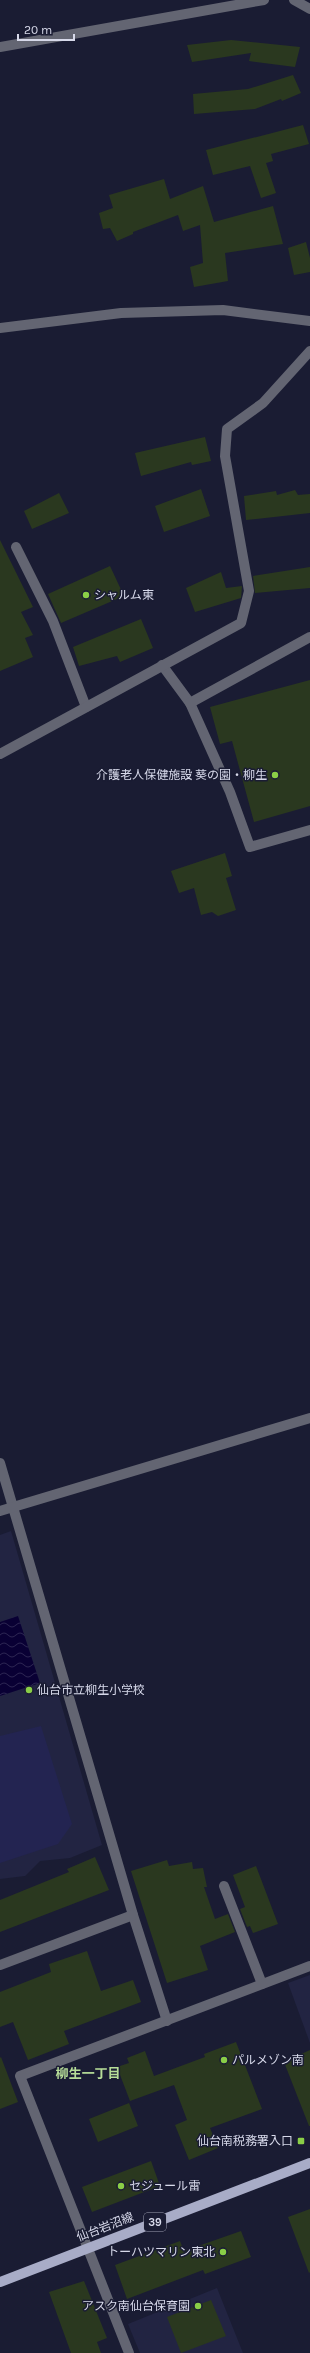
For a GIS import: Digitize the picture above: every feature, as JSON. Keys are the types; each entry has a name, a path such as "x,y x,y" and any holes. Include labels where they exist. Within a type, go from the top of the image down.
{"main road":[{"name":"仙台岩沼線","path":"0,2282 310,2163"}],"street":[{"path":"0,47 264,0"},
{"path":"294,0 310,9"},
{"path":"0,328 121,313 223,310 310,321"},
{"path":"0,754 241,623 248,591 226,456 227,429 263,403 310,351"},
{"path":"16,547 53,621 86,707"},
{"path":"190,703 310,637"},
{"path":"162,665 190,703 230,792 250,848 310,830"},
{"path":"0,1511 310,1418"},
{"path":"0,1463 133,1915 166,2021"},
{"path":"224,1886 262,1984"},
{"path":"0,1965 133,1915"},
{"path":"129,2353 20,2076 310,1966"}],"shaded area":[{"name":"仙台市立柳生小学校","path":"11,1531 102,1845 70,1858 40,1861 25,1876 0,1879 0,1535"},
{"path":"41,1726 72,1824 58,1844 0,1863 0,1736"},
{"path":"310,1975 310,2043 288,1983"},
{"name":"アスク南仙台保育園","path":"217,2288 243,2353 140,2353 128,2324"}],"water":[{"path":"18,1616 40,1683 0,1696 0,1622"}],"building":[{"path":"231,40 300,47 295,67 249,61 251,53 192,62 187,45"},
{"path":"293,75 301,93 282,101 281,99 255,109 194,114 193,94 248,89"},
{"path":"303,125 309,144 271,154 273,161 266,163 276,193 261,198 250,166 213,175 206,150"},
{"path":"164,179 170,199 203,186 214,222 273,206 283,244 225,253 228,281 194,287 190,267 203,263 200,225 183,231 178,215 133,232 133,234 117,241 110,228 103,229 99,213 113,208 109,195"},
{"path":"306,242 310,258 310,272 294,275 288,248"},
{"path":"205,437 211,461 192,465 191,462 141,476 135,453"},
{"path":"201,489 210,516 164,532 155,506"},
{"path":"295,490 298,495 310,494 310,513 246,520 244,496 276,491 277,495"},
{"path":"59,493 69,513 32,529 24,511"},
{"path":"0,540 33,607 21,612 33,635 25,638 33,657 0,671"},
{"name":"シャルム東","path":"110,566 124,596 61,623 48,594"},
{"path":"310,567 310,588 255,593 253,576"},
{"path":"221,572 226,588 242,586 241,598 195,612 186,588"},
{"path":"141,619 153,648 120,662 117,656 79,666 73,647"},
{"name":"介護老人保健施設 葵の園・柳生","path":"310,680 310,806 254,822 232,741 220,744 210,707"},
{"path":"225,853 232,876 226,878 236,910 218,916 212,912 201,915 194,888 179,893 171,871"},
{"path":"95,1857 109,1890 0,1932 0,1900 69,1872 67,1869"},
{"path":"167,1860 169,1866 192,1862 193,1869 203,1868 207,1887 204,1887 215,1919 228,1914 235,1932 200,1946 208,1970 167,1983 131,1871"},
{"path":"256,1866 278,1924 253,1933 250,1926 247,1927 240,1909 245,1907 233,1875"},
{"path":"87,1951 101,1991 133,1980 141,2002 64,2031 69,2044 28,2060 13,2022 0,2027 0,1992 51,1972 49,1964"},
{"path":"236,2042 262,2109 210,2128 218,2148 189,2160 175,2125 187,2120 174,2085 130,2101 117,2067 129,2063 127,2058 145,2051 154,2076 205,2057 204,2054"},
{"path":"310,2050 310,2126 309,2126 284,2062"},
{"path":"1,2057 18,2102 0,2109 0,2058"},
{"path":"129,2103 138,2126 98,2142 89,2119"},
{"name":"セジュール雷","path":"151,2161 160,2186 92,2212 82,2187"},
{"path":"310,2209 310,2272 309,2273 288,2217"},
{"path":"241,2231 251,2257 205,2274 203,2270 127,2299 115,2265 180,2241 184,2251"},
{"path":"84,2281 107,2338 97,2342 101,2353 71,2353 49,2292"},
{"path":"211,2300 226,2336 181,2353 167,2317"}],"place":[{"name":"シャルム東","path":"86,595"},
{"name":"介護老人保健施設 葵の園・柳生","path":"275,775"},
{"name":"仙台市立柳生小学校","path":"29,1690"},
{"name":"パルメゾン南","path":"224,2060"},
{"name":"仙台南税務署入口","path":"301,2141"},
{"name":"セジュール雷","path":"121,2186"},
{"name":"トーハツマリン東北","path":"223,2252"},
{"name":"アスク南仙台保育園","path":"198,2306"}],"district":[{"name":"柳生一丁目","path":"88,2073"}]}
